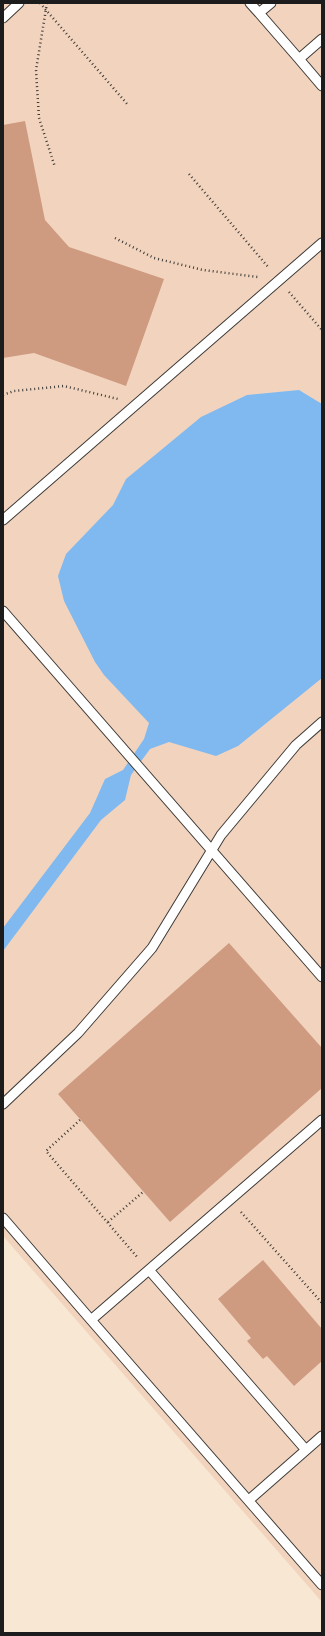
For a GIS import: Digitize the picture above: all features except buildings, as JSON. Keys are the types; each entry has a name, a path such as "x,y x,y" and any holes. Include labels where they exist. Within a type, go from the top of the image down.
{"lane":[{"path":"3,18 20,3"},
{"path":"250,3 322,86"},
{"path":"259,13 271,3"},
{"path":"299,59 322,39"},
{"path":"3,520 322,243"},
{"path":"3,611 322,977"},
{"path":"3,1104 78,1033 152,948 221,835 296,745 322,722"},
{"path":"91,1320 322,1120"},
{"path":"3,1218 322,1585"},
{"path":"149,1270 306,1450"},
{"path":"248,1500 322,1436"}],"path":[{"path":"40,3 128,104"},
{"path":"48,3 36,70 39,118 55,167"},
{"path":"189,174 322,330"},
{"path":"115,238 154,258 203,270 279,280"},
{"path":"3,395 14,391 64,386 137,404"},
{"path":"80,1120 46,1151 149,1270"},
{"path":"108,1222 143,1192"},
{"path":"230,1200 322,1303"}],"shaded area":[{"path":"3,3 322,3 322,1602 3,1236"}],"water":[{"path":"299,390 322,404 322,678 238,746 216,756 169,742 150,749 131,775 125,800 101,820 3,951 3,928 90,813 105,779 123,770 144,739 149,723 104,675 95,662 64,601 58,576 66,554 113,505 126,479 201,417 247,395"}]}
